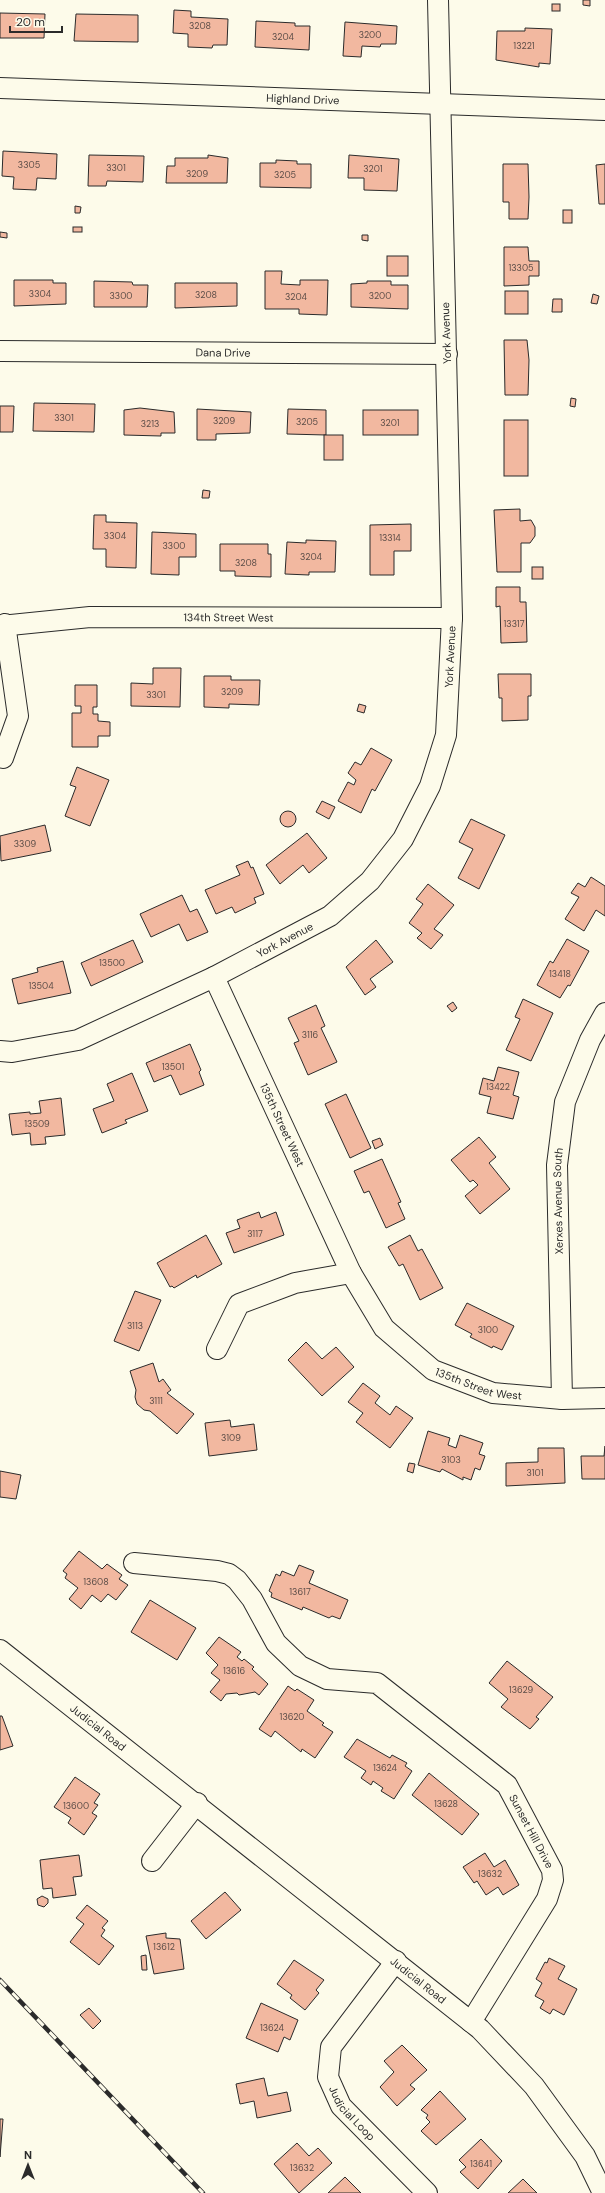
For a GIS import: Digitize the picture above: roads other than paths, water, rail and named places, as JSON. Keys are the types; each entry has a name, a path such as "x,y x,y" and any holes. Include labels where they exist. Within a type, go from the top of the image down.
{"street":[{"name":"York Avenue","path":"0,1051 12,1052 78,1040 214,977 330,916 370,881 403,839 430,786 446,735 452,618 438,0"},
{"name":"Highland Drive","path":"0,88 605,110"},
{"name":"Dana Drive","path":"0,351 447,354"},
{"name":"134th Street West","path":"3,758 18,716 2,625 90,617 452,618"},
{"name":"135th Street West","path":"214,977 351,1274 384,1328 433,1370 493,1393 562,1398 605,1398"},
{"name":"Xerxes Avenue South","path":"562,1398 557,1165 565,1102 590,1040 605,1013"},
{"path":"217,1349 239,1304 295,1283 351,1274"},
{"name":"Sunset Hill Drive","path":"134,1563 218,1571 229,1574 237,1580 252,1599 276,1643 300,1666 327,1680 377,1683 507,1785 552,1870 553,1880 547,1898 471,2022"},
{"name":"Judicial Road","path":"0,1650 197,1803 471,2022 534,2086 584,2156 602,2193"},
{"path":"152,1861 197,1803"},
{"name":"Judicial Loop","path":"396,1961 332,2047 328,2077 341,2106 427,2193"}],"railway":[{"path":"0,1980 203,2193"}]}
